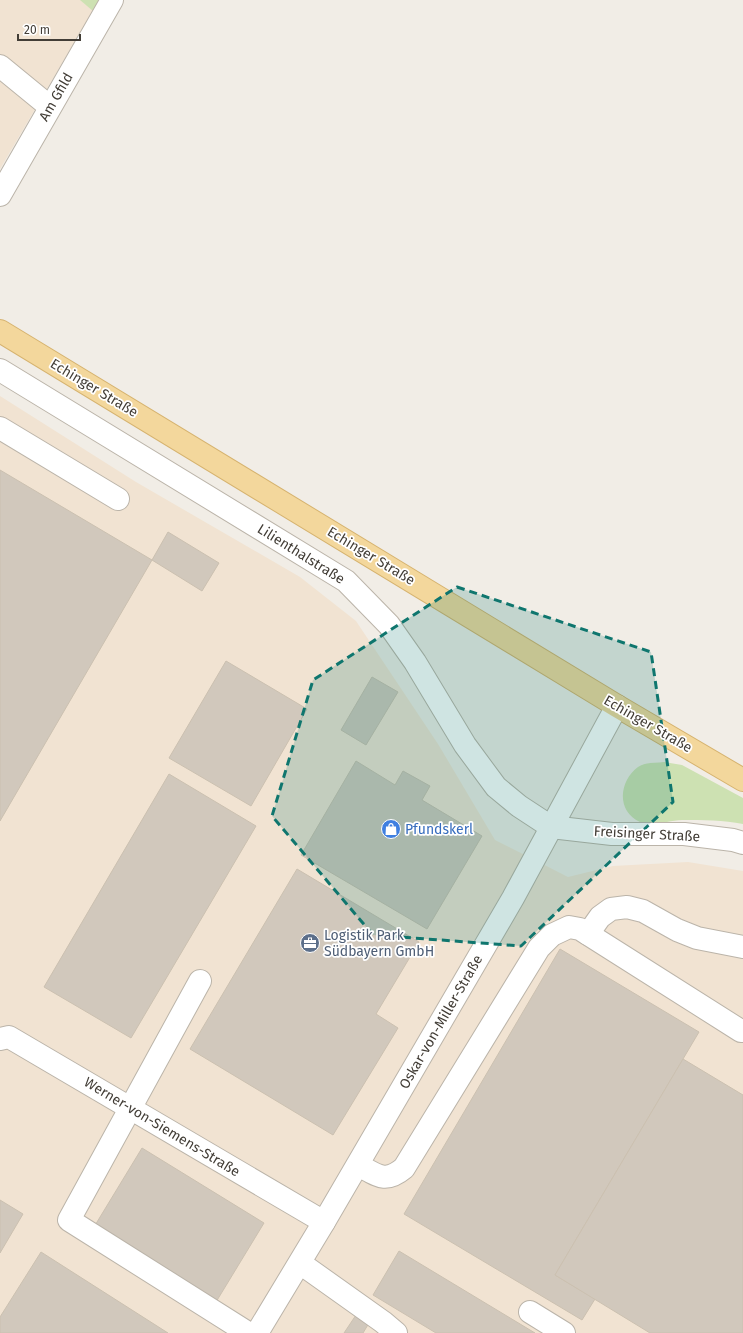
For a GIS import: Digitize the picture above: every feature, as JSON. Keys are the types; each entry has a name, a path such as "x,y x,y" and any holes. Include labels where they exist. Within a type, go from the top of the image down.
{"main road":[{"name":"Echinger Straße","path":"0,331 617,706 743,780"}],"street":[{"name":"Am Gfild","path":"0,195 112,0"},
{"path":"0,66 50,107"},
{"name":"Lilienthalstraße","path":"0,370 346,581 389,625 416,662 466,745 496,787 519,806 551,827"},
{"path":"0,428 118,499"},
{"name":"Oskar-von-Miller-Straße","path":"257,1333 358,1165 514,898 617,706"},
{"name":"Freisinger Straße","path":"551,827 612,834 684,834 733,840 743,843"},
{"path":"588,934 600,917 611,909 627,907 643,911 677,930 697,938 743,946"},
{"path":"358,1165 380,1176 389,1178 404,1168 539,948 552,935 569,927 580,929 741,1031 743,1030"},
{"path":"200,981 69,1220 248,1333"},
{"name":"Werner-von-Siemens-Straße","path":"0,1039 9,1037 324,1222"},
{"path":"300,1263 383,1322 396,1333"},
{"path":"530,1312 564,1333"}],"highlighted area":[{"path":"457,587 651,652 673,802 521,946 373,935 272,816 313,680"}],"shaded area":[{"path":"0,0 99,0 0,169"},
{"path":"0,396 136,482 300,577 356,621 438,744 495,840 568,877 613,866 688,862 743,871 743,1333 0,1333"}],"green space":[{"path":"80,0 99,0 93,11"},
{"path":"664,762 682,765 743,798 743,824 705,820 677,820 656,824 646,824 632,817 627,811 623,796 627,780 641,765 647,763"}],"building":[{"path":"0,470 152,560 0,821"},
{"path":"168,532 219,563 202,591 152,560"},
{"path":"226,661 307,709 251,806 169,758"},
{"path":"372,677 398,692 366,745 341,730"},
{"path":"356,761 395,785 403,771 430,786 422,800 482,836 427,929 301,855"},
{"path":"169,774 256,826 131,1038 44,987"},
{"path":"297,869 419,942 376,1014 398,1028 333,1135 190,1049"},
{"path":"560,949 699,1032 555,1275 595,1299 582,1320 404,1214"},
{"path":"683,1059 743,1095 743,1333 650,1333 555,1275"},
{"path":"142,1148 264,1223 216,1302 94,1227"},
{"path":"0,1200 23,1214 0,1253"},
{"path":"399,1251 535,1333 436,1333 373,1295"},
{"path":"41,1252 168,1333 0,1333 0,1317"},
{"path":"356,1315 369,1323 363,1333 344,1333"}],"place":[{"name":"Pfundskerl","path":"391,829"},
{"name":"Logistik Park Südbayern GmbH","path":"310,943"}]}
